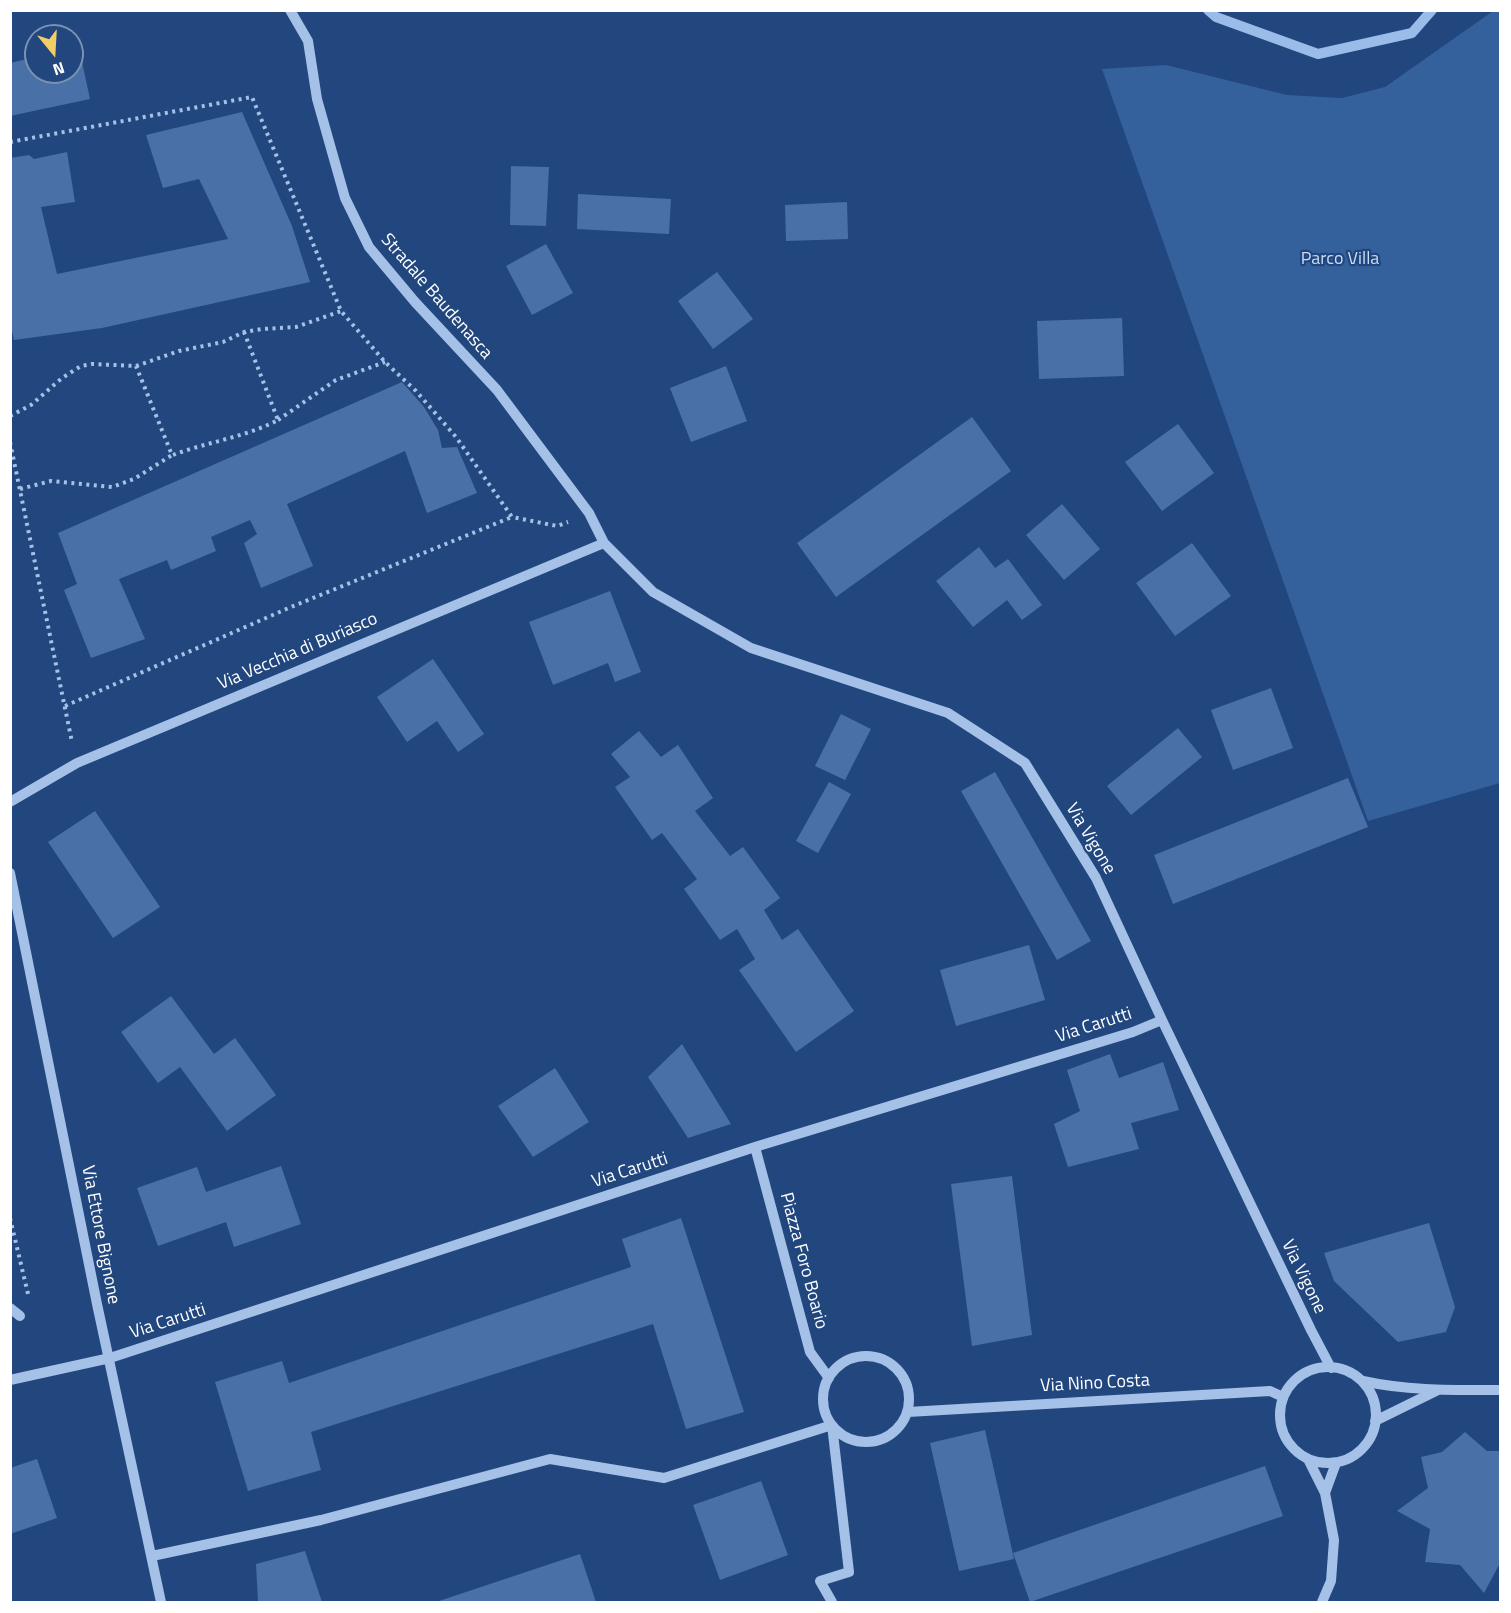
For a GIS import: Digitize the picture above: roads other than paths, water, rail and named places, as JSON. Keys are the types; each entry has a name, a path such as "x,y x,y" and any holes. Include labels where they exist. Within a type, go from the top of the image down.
{"street":[{"name":"Stradale Baudenasca","path":"290,10 308,42 317,99 345,198 369,247 415,302 496,390 589,513 604,543"},
{"name":"Via Vecchia di Buriasco","path":"10,802 76,763 604,543"},
{"name":"Via Vigone","path":"604,543 653,592 751,648 948,712 1025,763 1096,879 1331,1368"},
{"name":"Via Ettore Bignone","path":"10,873 162,1602"},
{"name":"Via Carutti","path":"10,1380 110,1358 756,1147 1133,1032 1162,1020"},
{"name":"Piazza Foro Boario","path":"756,1147 810,1352 829,1378"},
{"path":"10,1308 20,1316"},
{"path":"856,1358 877,1358 890,1363 907,1385 908,1412 892,1433 880,1440 867,1442 854,1440 842,1434 832,1425 826,1414 825,1390 829,1378 838,1367 856,1358"},
{"path":"1363,1381 1375,1405 1376,1421 1371,1436 1363,1448 1350,1458 1322,1463 1308,1459 1295,1451 1286,1440 1281,1426 1280,1412 1283,1397 1291,1384 1302,1375 1316,1369 1331,1368 1345,1371 1363,1381 1391,1387 1500,1390"},
{"path":"1376,1421 1438,1390"},
{"name":"Via Nino Costa","path":"908,1412 1270,1391 1283,1397"},
{"path":"152,1556 321,1520 550,1459 664,1478 832,1425"},
{"path":"832,1425 849,1572 820,1581 832,1602"},
{"path":"1308,1459 1325,1492 1334,1540 1331,1581 1322,1602"},
{"path":"1325,1492 1336,1462"}],"waterway":[{"path":"1208,10 1216,17 1318,54 1412,33 1432,10"}],"park label":[{"name":"Parco Villa","path":"1340,260"}]}
